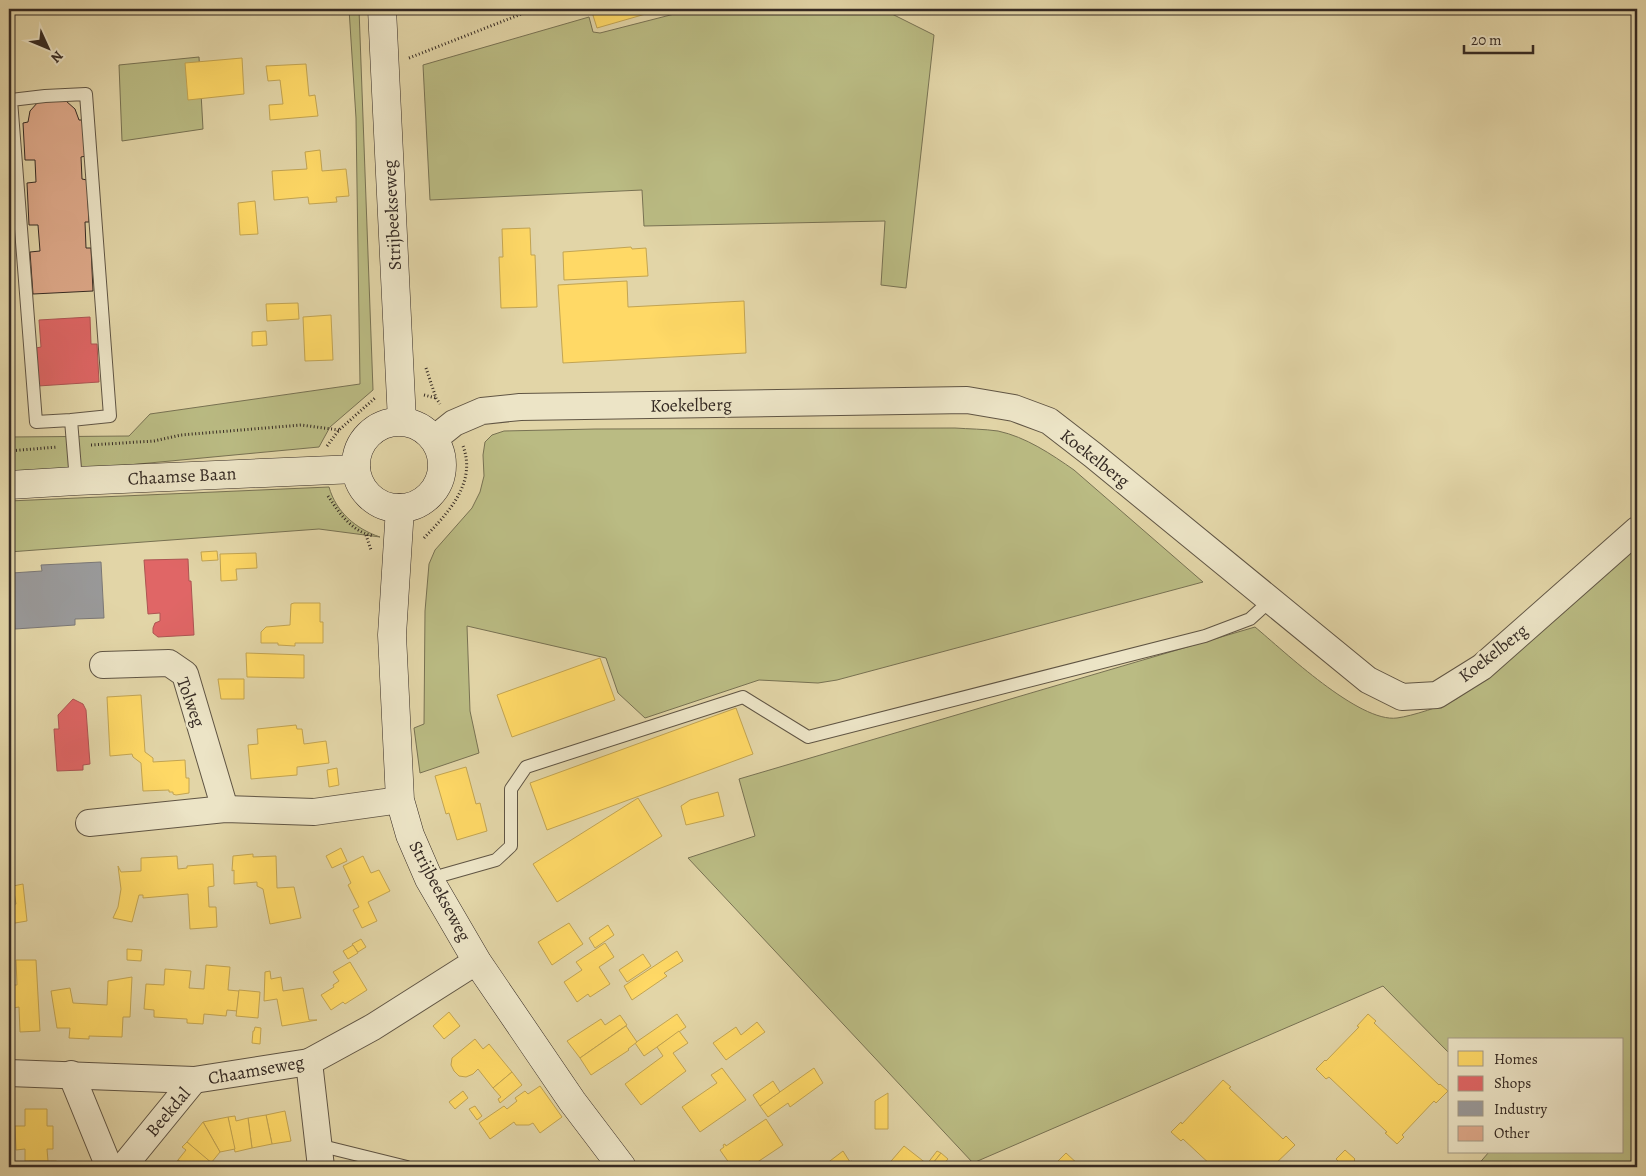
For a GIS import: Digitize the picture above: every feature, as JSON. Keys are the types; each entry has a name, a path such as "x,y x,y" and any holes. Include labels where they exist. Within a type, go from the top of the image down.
{"main road":[{"name":"Strijbeekseweg","path":"382,9 402,421"},
{"path":"402,421 420,427 444,431 441,453 442,468 438,484 429,496 415,505 400,508 384,506 370,497 360,484 356,468 357,454 363,440 374,430 387,423 402,421"},
{"name":"Chaamse Baan","path":"9,485 356,468"},
{"name":"Strijbeekseweg","path":"400,508 392,635 400,800 410,835 429,879 478,963 572,1101 622,1167"}],"street":[{"name":"Koekelberg","path":"444,431 482,411 520,407 967,400 1014,408 1049,421 1368,680 1402,697 1437,695 1482,667 1637,530"},
{"name":"Tolweg","path":"103,665 169,662 185,674 225,809"},
{"path":"88,823 225,809 314,812 400,800"},
{"name":"Chaamseweg","path":"9,1073 194,1080 308,1062 373,1027 466,968 478,963"},
{"path":"308,1062 319,1156"},
{"path":"71,1074 109,1167"},
{"name":"Beekdal","path":"123,1167 194,1080"}],"lane":[{"path":"86,94 110,416 71,420 36,422 13,171 11,100 86,94"},
{"path":"71,420 76,481"},
{"path":"429,879 496,860 511,846 511,789 526,766 743,697 808,737 1205,636 1250,619 1271,600"},
{"path":"319,1156 407,1167"}],"path":[{"path":"385,60 409,58 534,9"},
{"name":"Chaamse Baan","path":"9,451 154,440 181,435 301,425 339,430"},
{"path":"422,546 424,538 458,499 465,484 466,456 444,431"}],"green space":[{"path":"349,9 359,9 373,390 330,427 319,447 96,468 9,473 9,437 129,436 150,414 360,384 356,118"},
{"path":"687,9 882,9 934,35 906,288 881,285 885,221 644,226 642,190 430,200 423,65 589,17 593,32 600,33 686,11"},
{"path":"199,57 203,129 122,141 119,65"},
{"path":"955,428 998,431 1018,437 1047,452 1074,470 1203,582 837,680 818,683 759,680 645,718 618,693 606,658 467,626 470,711 479,753 420,773 414,728 424,724 425,611 429,564 435,550 472,508 480,492 484,476 483,455 485,442 492,435 504,431 595,429"},
{"path":"329,487 332,496 348,518 371,534 380,537 319,529 9,552 9,501"},
{"path":"1637,542 1637,1167 1476,1167 1487,1154 1624,1154 1624,1038 1448,1038 1448,1052 1383,986 973,1163 688,858 755,836 739,779 1255,627 1303,668 1343,698 1381,717 1397,718 1443,705 1456,699 1480,681"}],"building: Homes":[{"path":"591,9 663,9 597,28"},
{"path":"242,58 244,94 188,100 185,63"},
{"path":"306,64 309,96 315,95 318,116 270,120 269,105 283,104 280,80 268,81 266,66"},
{"path":"320,150 322,171 346,169 349,196 336,197 337,202 309,204 308,197 274,200 272,171 307,169 305,152"},
{"path":"255,201 258,234 240,235 238,203"},
{"path":"530,228 531,255 535,255 537,307 501,308 499,257 503,257 502,229"},
{"path":"631,247 632,249 646,248 648,276 564,280 563,252"},
{"path":"627,281 628,307 744,301 746,353 563,363 558,285"},
{"path":"298,303 299,319 267,321 266,304"},
{"path":"331,315 333,360 305,361 303,317"},
{"path":"266,331 267,345 252,346 252,332"},
{"path":"217,551 218,560 202,561 201,552"},
{"path":"256,553 257,568 236,569 237,580 221,581 220,554"},
{"path":"320,603 320,622 323,622 323,643 295,643 295,646 261,643 261,632 266,627 290,625 291,604"},
{"path":"246,653 304,655 304,678 247,677"},
{"path":"600,658 615,700 512,737 497,695"},
{"path":"218,679 244,679 244,699 221,699"},
{"path":"141,695 145,752 153,758 153,762 185,760 186,778 189,778 189,793 176,795 173,792 169,792 169,790 143,791 141,763 132,754 110,756 107,697"},
{"path":"736,708 753,754 547,830 530,783"},
{"path":"296,725 297,729 302,729 304,744 326,741 329,763 297,767 297,775 251,779 248,745 258,744 257,729"},
{"path":"466,767 476,804 480,803 487,831 457,840 449,813 446,814 435,776"},
{"path":"337,768 339,785 329,787 327,770"},
{"path":"718,792 724,816 686,825 681,806 690,800"},
{"path":"638,798 662,836 557,902 533,864"},
{"path":"341,848 347,861 332,868 326,856"},
{"path":"253,854 253,857 276,856 277,888 294,887 301,918 270,924 263,889 257,886 257,882 234,884 234,870 232,871 233,856"},
{"path":"177,856 178,869 187,868 187,866 213,864 214,886 208,887 209,907 216,907 217,927 190,929 188,894 143,898 143,895 139,895 132,922 113,918 118,907 121,889 118,866 121,872 141,871 141,858"},
{"path":"363,856 371,873 379,870 390,891 368,902 377,921 362,928 353,910 359,907 348,885 351,883 343,866"},
{"path":"23,884 27,921 9,924 9,905 16,904 13,886"},
{"path":"569,923 583,944 552,965 538,942"},
{"path":"608,925 614,935 595,948 589,938"},
{"path":"361,939 366,947 358,952 352,944"},
{"path":"605,943 614,957 599,967 610,984 590,997 588,994 577,1002 564,982 582,970 576,962"},
{"path":"353,945 358,953 348,959 343,951"},
{"path":"127,949 142,950 141,961 127,960"},
{"path":"677,951 683,961 664,973 667,976 632,1000 624,986"},
{"path":"643,954 651,966 627,982 619,970"},
{"path":"16,960 36,960 40,1031 20,1032 19,1007 13,1008 9,1001 9,985 17,985"},
{"path":"350,962 367,990 345,1004 343,1002 331,1010 321,995 334,987 333,985 339,981 333,972"},
{"path":"206,965 230,967 228,990 239,991 237,1011 227,1010 226,1016 204,1014 203,1024 187,1023 187,1019 154,1017 154,1010 144,1009 146,984 164,985 165,969 191,971 189,988 204,989"},
{"path":"270,971 271,979 281,977 283,991 303,988 309,1020 317,1020 282,1026 277,999 264,1001 265,972"},
{"path":"132,977 130,1017 123,1017 122,1037 89,1036 89,1039 69,1038 70,1028 57,1028 51,991 70,988 73,1003 107,1005 108,981"},
{"path":"239,990 260,992 258,1018 236,1016"},
{"path":"449,1012 460,1026 444,1039 433,1026"},
{"path":"677,1014 686,1027 644,1056 635,1043"},
{"path":"1368,1014 1376,1021 1374,1023 1439,1085 1448,1091 1436,1103 1434,1101 1402,1135 1404,1137 1397,1144 1385,1133 1387,1132 1329,1077 1326,1079 1316,1069 1359,1027 1357,1026"},
{"path":"620,1015 627,1025 580,1058 567,1041 601,1019 605,1025"},
{"path":"757,1022 765,1032 726,1060 713,1043 736,1027 741,1035"},
{"path":"626,1026 637,1042 629,1050 591,1075 580,1058"},
{"path":"255,1027 261,1028 260,1044 252,1043"},
{"path":"679,1031 688,1043 673,1053 686,1071 641,1105 625,1084 663,1056 657,1047"},
{"path":"475,1039 483,1049 489,1044 512,1072 493,1088 478,1069 466,1077 459,1076 451,1065 452,1058"},
{"path":"722,1068 746,1100 700,1132 682,1107 717,1083 711,1075"},
{"path":"814,1068 823,1083 790,1107 788,1103 768,1117 760,1106"},
{"path":"512,1072 522,1085 500,1103 498,1099 501,1097 493,1088"},
{"path":"1223,1080 1283,1139 1286,1136 1295,1145 1272,1167 1213,1167 1183,1139 1181,1141 1171,1132 1181,1122 1182,1124"},
{"path":"773,1081 780,1092 760,1106 753,1095"},
{"path":"540,1086 562,1117 540,1133 533,1123 529,1125 516,1125 514,1122 490,1139 479,1123 504,1106 507,1109 517,1101 515,1098 525,1091 528,1094"},
{"path":"463,1091 468,1098 455,1109 449,1102"},
{"path":"888,1093 888,1129 875,1129 875,1101"},
{"path":"475,1106 482,1116 477,1120 469,1109"},
{"path":"25,1109 47,1109 47,1126 53,1126 53,1149 47,1149 48,1161 25,1161 25,1149 16,1150 15,1126 25,1126"},
{"path":"285,1111 291,1141 272,1144 266,1115"},
{"path":"266,1115 272,1144 252,1148 248,1118"},
{"path":"235,1116 236,1121 248,1118 252,1148 235,1152 228,1117"},
{"path":"228,1117 235,1149 220,1152 203,1122"},
{"path":"766,1119 783,1145 750,1167 732,1167 720,1150 724,1147 723,1145 725,1144 726,1146"},
{"path":"203,1122 220,1152 211,1163 187,1142"},
{"path":"187,1142 213,1164 211,1167 187,1167 178,1160 186,1150 182,1147"},
{"path":"904,1146 927,1164 937,1151 941,1153 930,1167 886,1167"},
{"path":"1345,1150 1361,1167 1334,1167 1339,1162 1336,1159"},
{"path":"843,1151 850,1162 852,1161 857,1167 822,1167"},
{"path":"941,1153 948,1159 941,1167 930,1167"},
{"path":"1066,1153 1080,1166 1052,1167"},
{"path":"178,1160 187,1167 172,1167"},
{"path":"30,1161 56,1161 56,1167 30,1167"}],"building: Shops":[{"path":"90,317 91,344 97,344 99,382 38,386 36,348 41,347 39,320"},
{"path":"188,559 194,635 158,637 153,633 153,628 155,623 160,621 160,613 148,614 144,560"},
{"path":"73,699 83,704 86,710 90,764 83,765 83,770 57,771 54,729 59,729 58,715"}],"building: Industry":[{"path":"101,562 104,618 75,619 75,625 15,629 12,573 42,571 41,565"}],"building: Other":[{"path":"66,101 75,109 79,120 83,120 86,156 81,157 82,179 87,180 89,222 85,222 86,248 91,248 93,291 33,294 30,252 40,251 38,225 29,225 27,183 36,182 35,160 25,160 23,123 28,122 30,111 38,102"}]}
